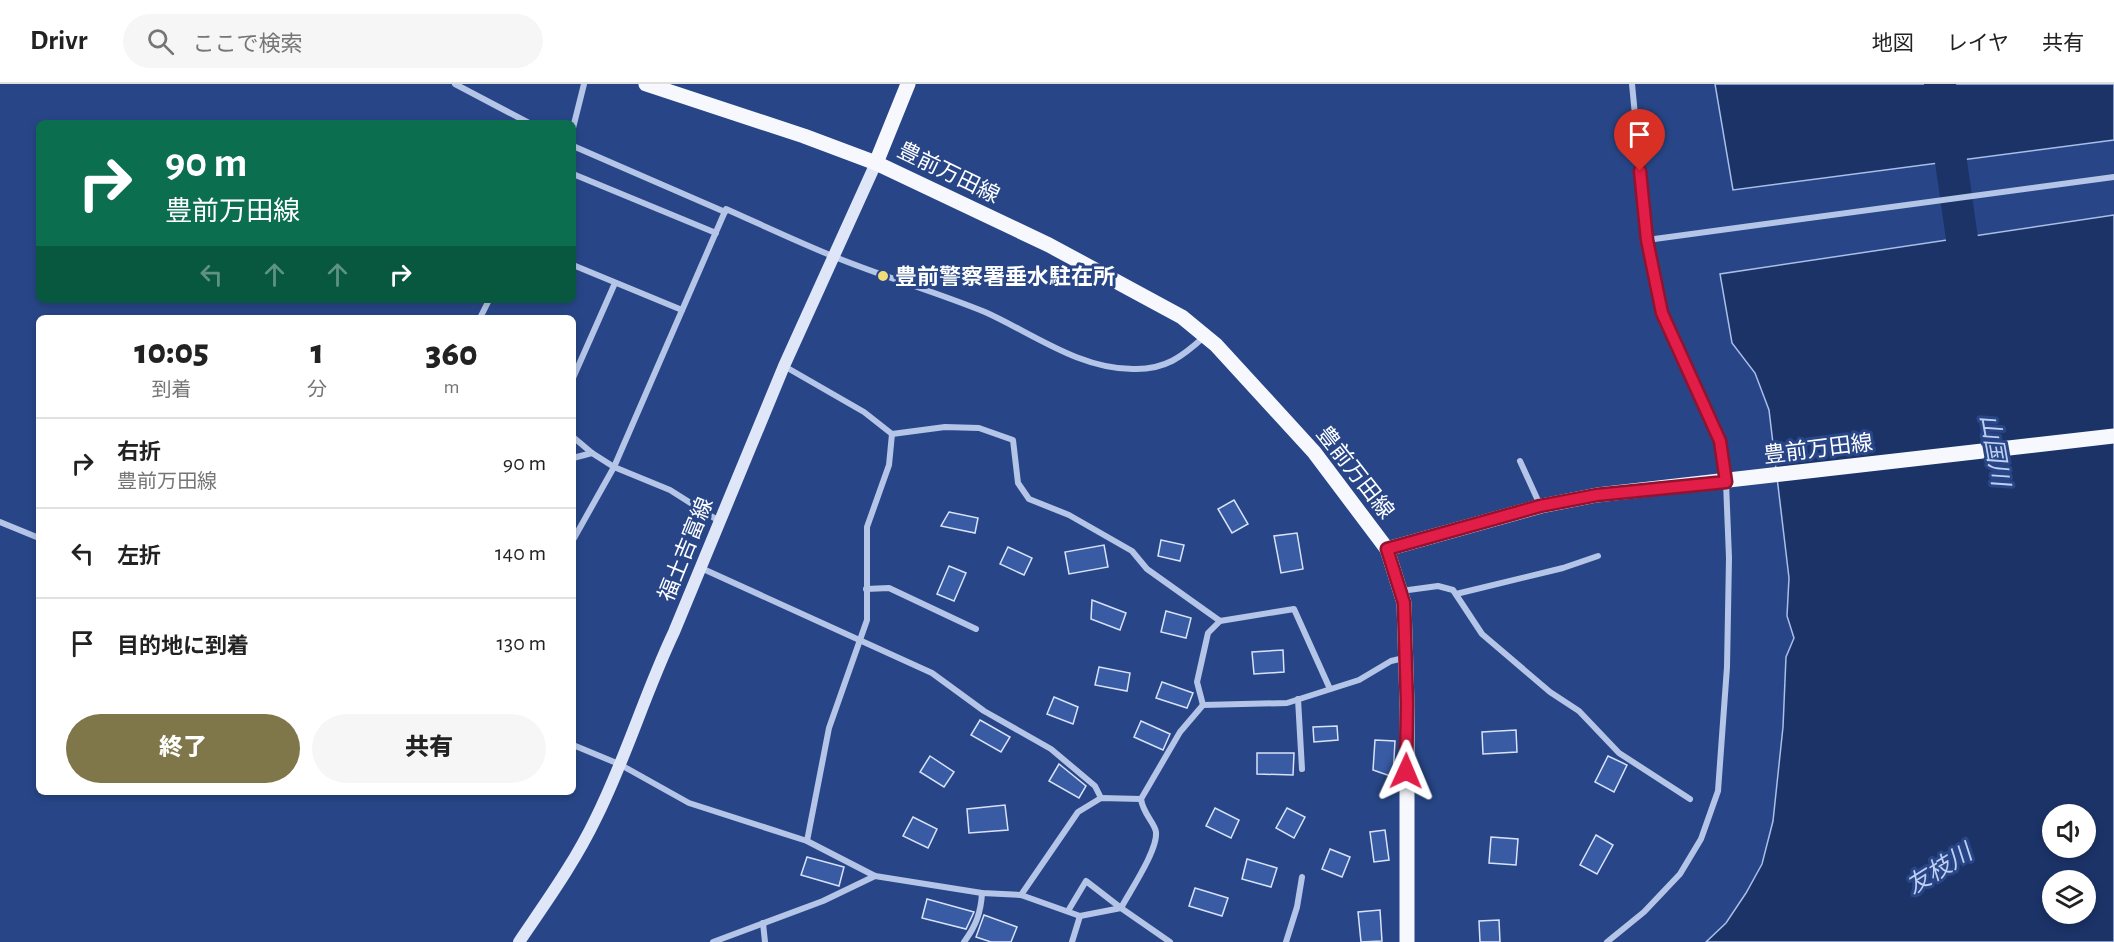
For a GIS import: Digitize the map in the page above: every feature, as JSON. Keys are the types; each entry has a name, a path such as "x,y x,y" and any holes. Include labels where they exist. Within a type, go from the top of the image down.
{"main road":[{"name":"豊前万田線","path":"646,84 804,136 876,163 1049,245 1182,317 1216,345 1314,452 1387,549 1540,506 1597,495 2114,436"},
{"path":"876,163 908,84"},
{"name":"福土吉富線","path":"519,942 572,862 597,817 784,366 876,163"},
{"path":"1387,549 1404,603 1407,942"}],"street":[{"path":"455,84 523,120"},
{"path":"575,120 584,84"},
{"path":"1607,942 1644,912 1680,874 1701,839 1718,791 1727,657 1733,480 1720,441 1662,313 1647,240 1632,84"},
{"path":"576,147 725,212"},
{"path":"576,175 716,233"},
{"path":"1647,240 2114,177"},
{"path":"576,535 614,468 726,209 835,257 985,312 1080,359 1105,366 1133,369 1159,366 1181,357 1205,336"},
{"path":"576,266 682,310"},
{"path":"576,371 615,283"},
{"path":"784,366 864,412 892,434 945,427 979,428 1013,440 1018,483 1029,499 1069,515 1132,551 1147,569 1220,621"},
{"path":"807,841 829,728 867,620 867,527 889,465 892,434"},
{"path":"576,440 614,468 670,490 719,520"},
{"path":"576,457 592,453"},
{"path":"1520,461 1540,506"},
{"path":"0,522 36,537"},
{"path":"1456,594 1563,568 1598,556"},
{"path":"700,568 932,673 984,711 1051,749 1095,786 1101,798"},
{"path":"1400,591 1438,586 1453,590 1482,634 1550,692 1579,711 1619,753 1690,799"},
{"path":"866,589 889,588 976,629"},
{"path":"1203,705 1197,682 1208,633 1220,621 1294,609 1330,689"},
{"path":"1121,908 1155,845 1156,830 1143,810 1141,799 1180,732 1203,705 1287,703 1359,680 1391,661 1406,657"},
{"path":"1298,699 1302,769"},
{"path":"576,745 618,764 689,803 807,841 874,876 982,893 1021,895 1080,915 1121,908"},
{"path":"1021,895 1078,812 1101,798 1141,799"},
{"path":"713,942 823,901 874,876"},
{"path":"1286,942 1297,907 1302,877"},
{"path":"1068,911 1086,881 1170,942"},
{"path":"964,942 973,931 981,912 982,893"},
{"path":"1072,942 1080,915"},
{"path":"763,923 765,942"}],"water":[{"path":"1715,84 2114,84 2114,140 1733,190"},
{"name":"友枝川","path":"2114,215 2114,942 1706,942 1726,923 1762,864 1773,821 1783,727 1786,657 1794,638 1787,616 1789,578 1769,410 1755,373 1732,343 1720,274"}],"building":[{"path":"1234,500 1248,524 1232,533 1218,509"},
{"path":"949,512 978,518 975,533 941,526"},
{"path":"1297,533 1303,569 1281,573 1274,536"},
{"path":"1161,540 1184,545 1180,561 1158,556"},
{"path":"1104,545 1108,567 1069,574 1065,552"},
{"path":"1008,547 1032,558 1024,575 1000,564"},
{"path":"949,566 966,573 954,601 937,594"},
{"path":"1092,600 1126,613 1120,630 1091,619"},
{"path":"1166,611 1191,618 1186,638 1161,632"},
{"path":"1283,650 1284,672 1254,674 1252,652"},
{"path":"1099,667 1130,673 1127,691 1095,685"},
{"path":"1162,682 1193,693 1187,708 1156,698"},
{"path":"1054,697 1078,707 1073,724 1047,714"},
{"path":"980,720 1010,737 1001,752 971,735"},
{"path":"1141,721 1170,734 1163,750 1134,737"},
{"path":"1337,726 1338,740 1314,742 1313,727"},
{"path":"1516,730 1517,752 1483,754 1482,732"},
{"path":"1375,740 1395,741 1393,777 1373,770"},
{"path":"1257,753 1294,753 1293,775 1257,774"},
{"path":"930,756 954,772 944,787 920,772"},
{"path":"1608,756 1627,765 1614,792 1595,782"},
{"path":"1059,764 1086,786 1079,798 1049,781"},
{"path":"1005,805 1008,830 969,833 967,809"},
{"path":"1215,808 1239,820 1231,838 1206,826"},
{"path":"1287,808 1305,817 1294,838 1276,828"},
{"path":"913,817 937,829 928,848 903,836"},
{"path":"1385,830 1389,860 1374,862 1370,832"},
{"path":"1596,835 1613,845 1597,874 1580,865"},
{"path":"1491,837 1518,839 1516,865 1489,863"},
{"path":"1330,849 1350,857 1342,877 1322,869"},
{"path":"807,857 844,867 839,886 801,875"},
{"path":"1247,859 1277,868 1271,887 1242,879"},
{"path":"1195,888 1228,898 1222,916 1189,906"},
{"path":"927,899 974,912 966,929 922,918"},
{"path":"1380,910 1382,941 1361,942 1358,912"},
{"path":"984,915 1017,927 1011,942 991,942 976,937"},
{"path":"1499,920 1500,942 1480,942 1479,921"}],"waterway":[{"name":"山国川","path":"1940,84 1968,281"}],"place":[{"name":"豊前警察署垂水駐在所","path":"883,276"}],"route":[{"path":"1406,771 1404,603 1387,549 1540,506 1597,495 1726,482 1720,441 1662,313 1647,240 1640,171"}]}
